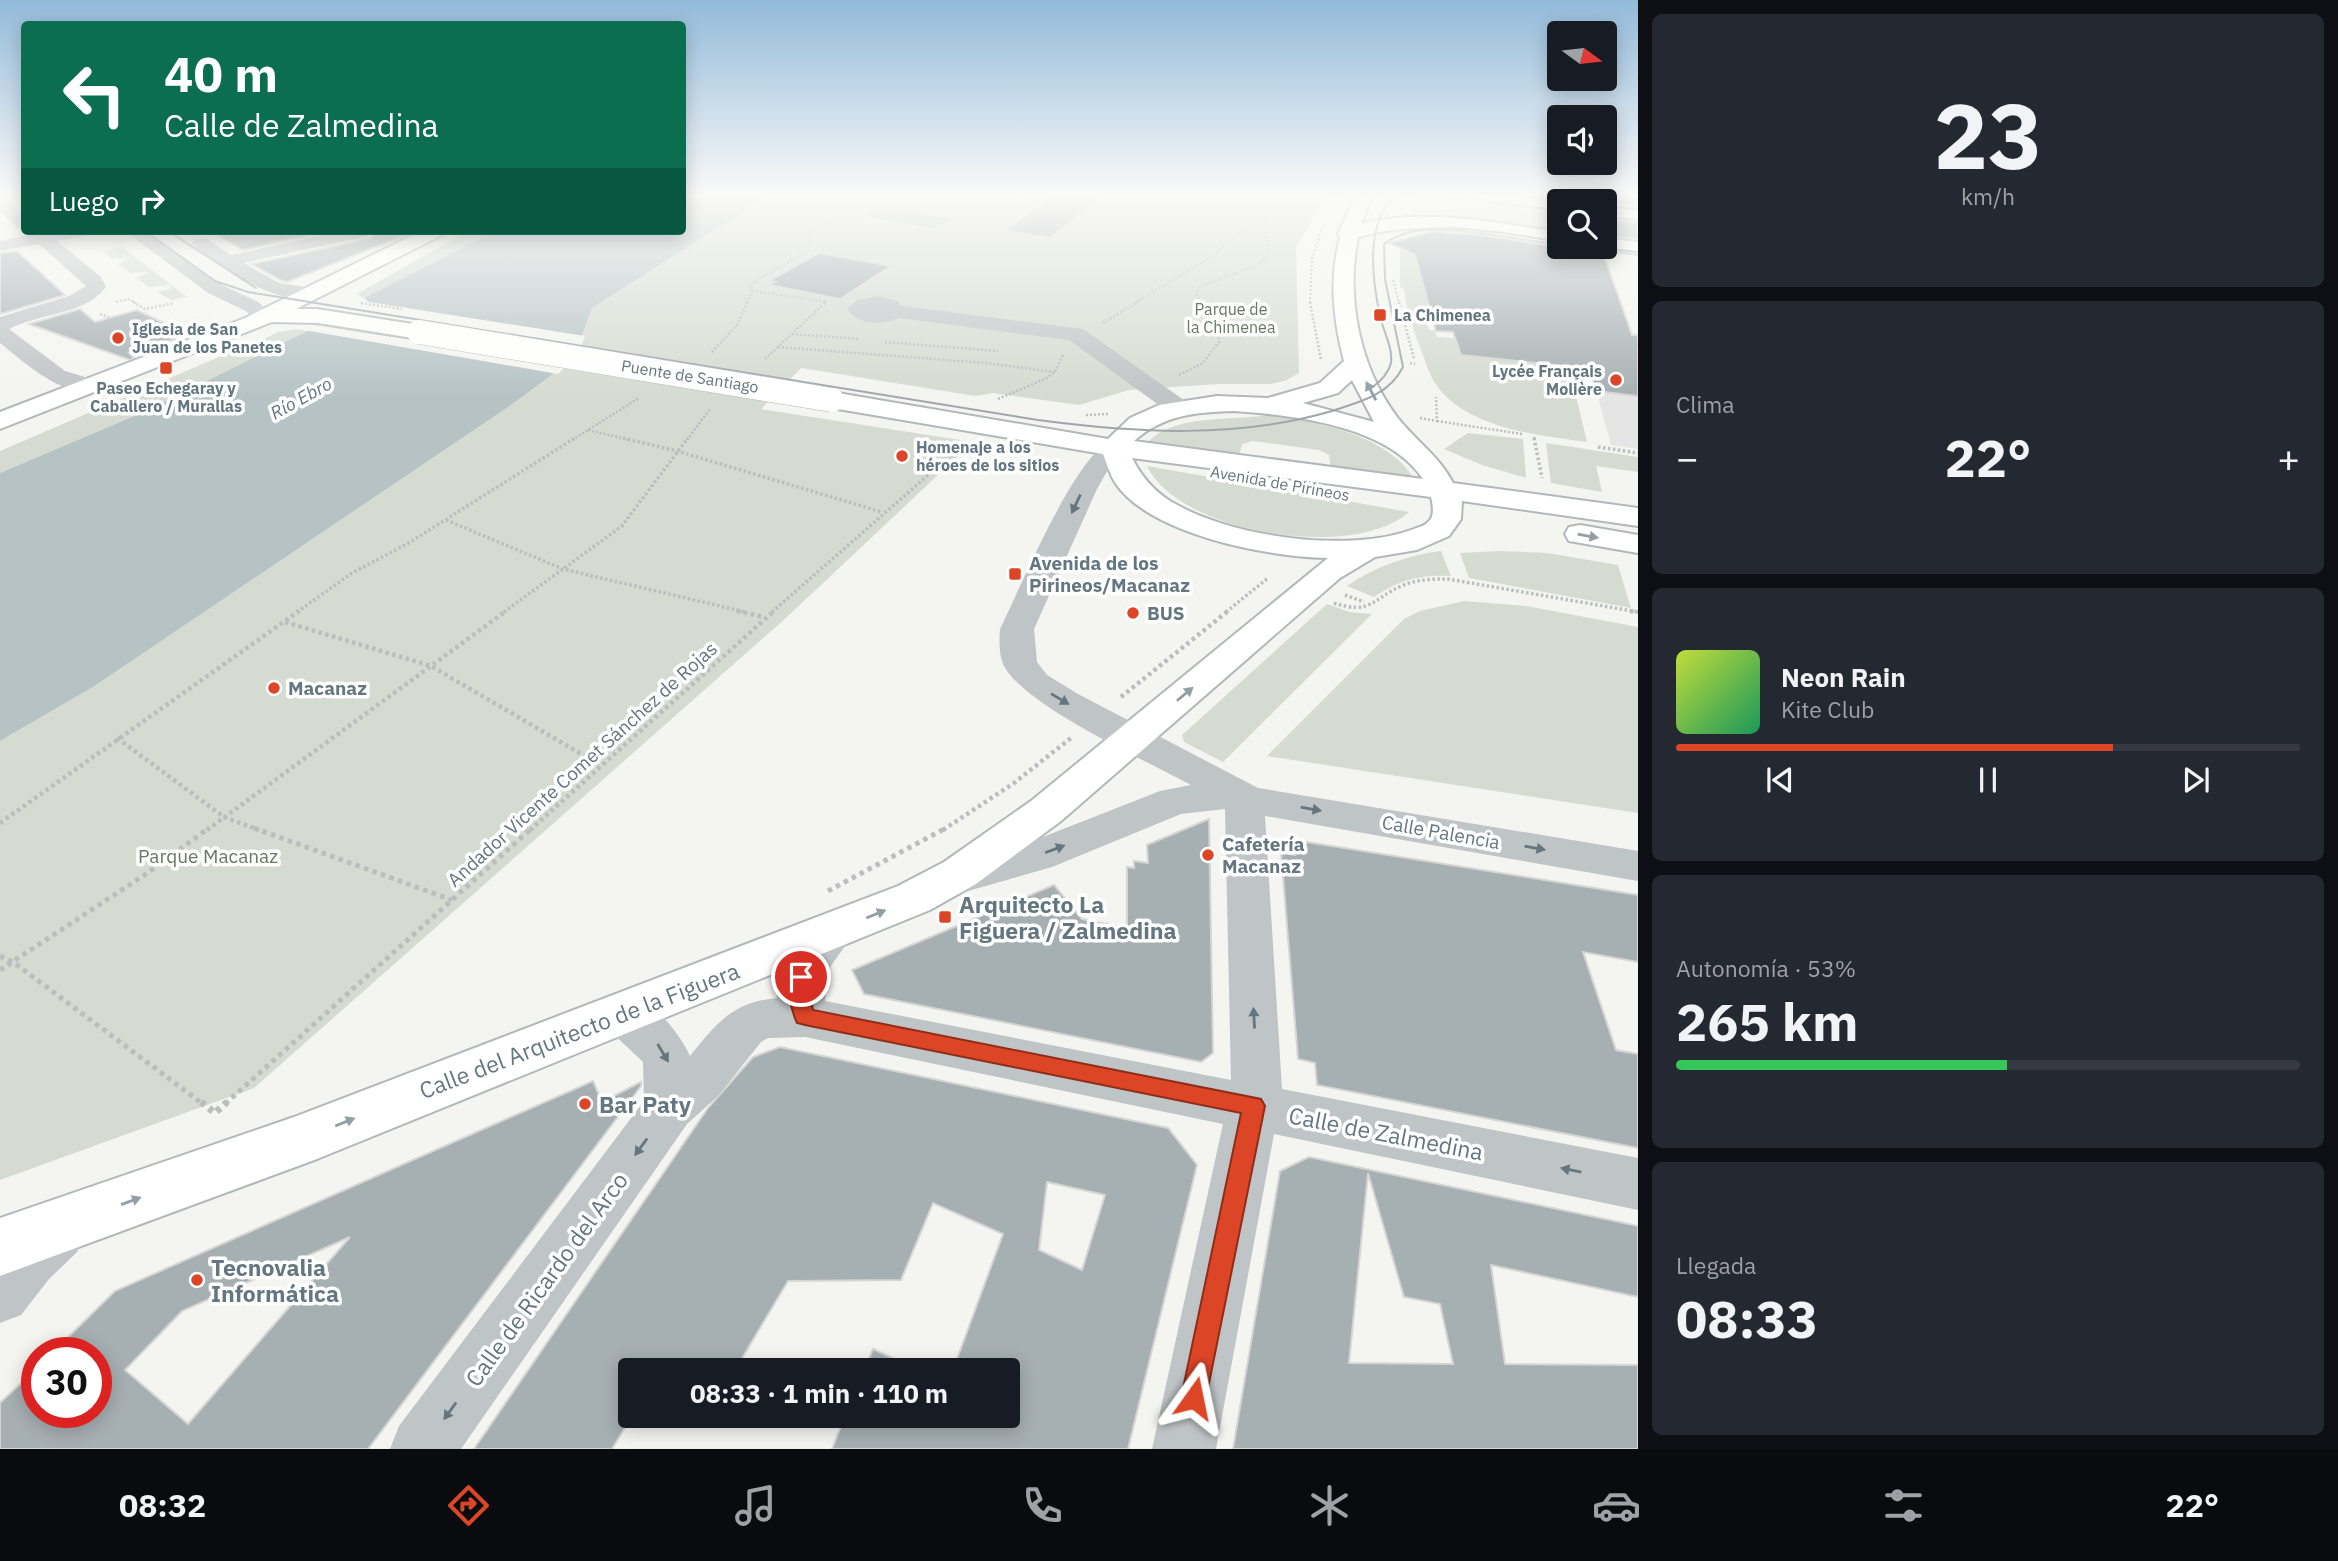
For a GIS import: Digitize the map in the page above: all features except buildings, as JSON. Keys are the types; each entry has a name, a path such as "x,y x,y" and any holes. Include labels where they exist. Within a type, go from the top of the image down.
{"main road":[{"path":"0,421 265,317 374,262"},
{"path":"1343,262 1343,300 1354,363 1392,428 1418,456 1435,473 1446,501 1447,520 1441,528 1427,536 1367,548 1300,548 1256,541 1201,526 1174,515 1137,490 1122,474 1114,448 1136,424 1180,408 1225,404 1265,405 1294,408 1350,422 1376,432 1418,456 1506,485 1638,511"},
{"name":"Puente de Santiago","path":"265,317 331,317 1114,448"},
{"path":"1265,405 1321,392 1336,384 1354,363"},
{"name":"Avenida de Pirineos","path":"1114,448 1152,461 1446,501 1638,517"},
{"name":"Avenida de Pirineos","path":"1446,501 1638,544"},
{"name":"Calle del Arquitecto de la Figuera","path":"0,1247 297,1142 623,1013 825,914 914,898 942,883 1019,832 1329,571 1367,548"}],"street":[{"path":"1,328 74,300 96,287 94,281 70,262"},
{"path":"177,262 215,289 251,306 265,317"},
{"path":"228,262 266,285 312,293"},
{"path":"858,307 881,303 891,305 895,311 1064,332 1082,337 1143,384 1180,408"},
{"path":"1,328 89,310"},
{"path":"1,328 57,376 87,386"},
{"path":"14,365 41,363"},
{"path":"1114,448 1094,470 1083,489 1023,616 1016,642 1020,664 1026,673 1048,692 1133,738"},
{"name":"Calle Palencia","path":"1133,738 1244,797"},
{"name":"Calle Palencia","path":"942,883 1037,856 1174,801 1205,795 1244,797 1638,866"},
{"path":"1184,1449 1257,1078 1244,797"},
{"path":"805,1017 800,998 801,977 825,914"},
{"path":"623,1013 659,1045 669,1060 669,1108"},
{"name":"Calle de Zalmedina","path":"749,1023 764,1018 805,1017 1638,1184"},
{"name":"Calle de Ricardo del Arco","path":"422,1449 669,1108 704,1076 732,1037 749,1023"},
{"path":"0,1294 29,1259 67,1224"}],"path":[{"path":"709,354 737,325 752,292 749,285 789,262"},
{"path":"998,399 1026,390 1055,372 1062,357 1082,337 1204,262"},
{"path":"1143,384 1185,373 1205,362 1216,350 1220,338 1218,325 1197,302 1196,293 1210,281 1261,262"},
{"path":"1394,280 1414,359"},
{"path":"752,292 858,307"},
{"path":"135,302 145,309 174,303"},
{"path":"792,334 860,339"},
{"path":"873,341 1008,352"},
{"path":"777,347 835,355 976,361 1055,372"},
{"path":"1410,363 1415,364"},
{"path":"0,823 352,573 446,520 643,395"},
{"path":"1436,397 1437,421"},
{"path":"0,970 146,874 622,526 706,413"},
{"path":"1076,415 1117,413"},
{"path":"1413,416 1522,434"},
{"path":"587,430 677,451 882,513"},
{"path":"1534,437 1543,486"},
{"name":"Andador Vicente Comet Sánchez de Rojas","path":"13,962 215,1113 882,513 967,441"},
{"path":"1598,447 1638,453"},
{"path":"446,520 563,569 765,618"},
{"path":"825,914 908,852 988,804 1268,578"},
{"path":"1325,600 1361,611 1369,609 1402,585 1439,579 1464,580 1638,612"},
{"path":"285,622 431,666 600,765"},
{"path":"117,738 224,817 452,900"},
{"path":"0,956 13,962"}],"shaded area":[{"name":"Lycée Français Molière","path":"1579,327 1638,334 1638,449 1611,445"}],"green space":[{"path":"141,262 187,297 171,300 157,292 170,289 171,285 149,287 136,278 149,272 130,273 118,264"},
{"path":"414,262 435,262 364,298 357,294"},
{"name":"Parque Macanaz","path":"665,262 1296,262 1299,373 1287,380 1271,384 1218,384 1129,390 1079,405 993,393 976,396 801,368 761,409 973,442 787,617 254,1088 0,1180 0,741 93,687 511,405 549,377 576,352 592,308"},
{"path":"1400,262 1417,262 1430,307 1422,307 1429,330 1435,331 1437,337 1455,338 1461,355 1538,363 1564,346 1587,442 1506,428 1467,412 1451,400 1437,386 1425,362 1412,326 1404,289 1400,287"},
{"path":"297,329 308,331 146,411 0,473 0,451 242,347 246,348 278,332"},
{"path":"1269,415 1329,427 1370,441 1403,464 1415,480 1331,469 1329,455 1319,450 1253,441 1242,444 1239,456 1148,442 1159,433 1188,423"},
{"path":"1468,433 1523,439 1526,478 1482,465 1444,449"},
{"path":"1546,443 1638,457 1638,472 1596,466 1602,492 1551,483"},
{"path":"1147,466 1409,512 1383,527 1350,535 1311,537 1270,533 1230,523 1194,509 1165,490"},
{"path":"1441,551 1451,576 1411,579 1374,597 1347,586 1392,563"},
{"path":"1460,553 1547,553 1618,565 1631,608 1469,578"},
{"path":"1464,601 1526,606 1638,627 1638,813 1267,756 1404,619 1420,611"},
{"path":"1327,604 1349,612 1372,614 1223,762 1184,742 1182,735"}],"water":[{"name":"Río Ebro","path":"435,262 665,262 592,308 576,352 549,377 511,405 93,687 0,741 0,473 146,411 368,301 364,298"}],"pier":[{"path":"363,301 585,336 579,354 558,374 304,330"}],"tram line":[{"path":"188,262 215,281 248,292 1038,420 1112,428 1186,431 1223,430 1296,420 1363,401 1382,391 1403,367 1385,279 1385,262"},
{"path":"215,262 256,288"},
{"path":"1371,388 1386,374 1391,363 1389,345 1380,316 1373,262"}],"place":[{"name":"La Chimenea","path":"1380,315"},
{"name":"Iglesia de San Juan de los Panetes","path":"118,338"},
{"name":"Paseo Echegaray y Caballero / Murallas","path":"166,368"},
{"name":"Lycée Français Molière","path":"1616,380"},
{"name":"Homenaje a los héroes de los sitios","path":"902,456"},
{"name":"Avenida de los Pirineos/Macanaz","path":"1015,574"},
{"name":"BUS","path":"1133,613"},
{"name":"Macanaz","path":"274,688"},
{"name":"Cafetería Macanaz","path":"1208,855"},
{"name":"Arquitecto La Figuera / Zalmedina","path":"945,917"},
{"name":"Bar Paty","path":"585,1104"},
{"name":"Tecnovalia Informática","path":"197,1280"}],"route":[{"path":"801,977 801,1008 805,1017 1253,1106 1194,1398"}],"park label":[{"name":"Parque de la Chimenea","path":"1231,318"}]}
